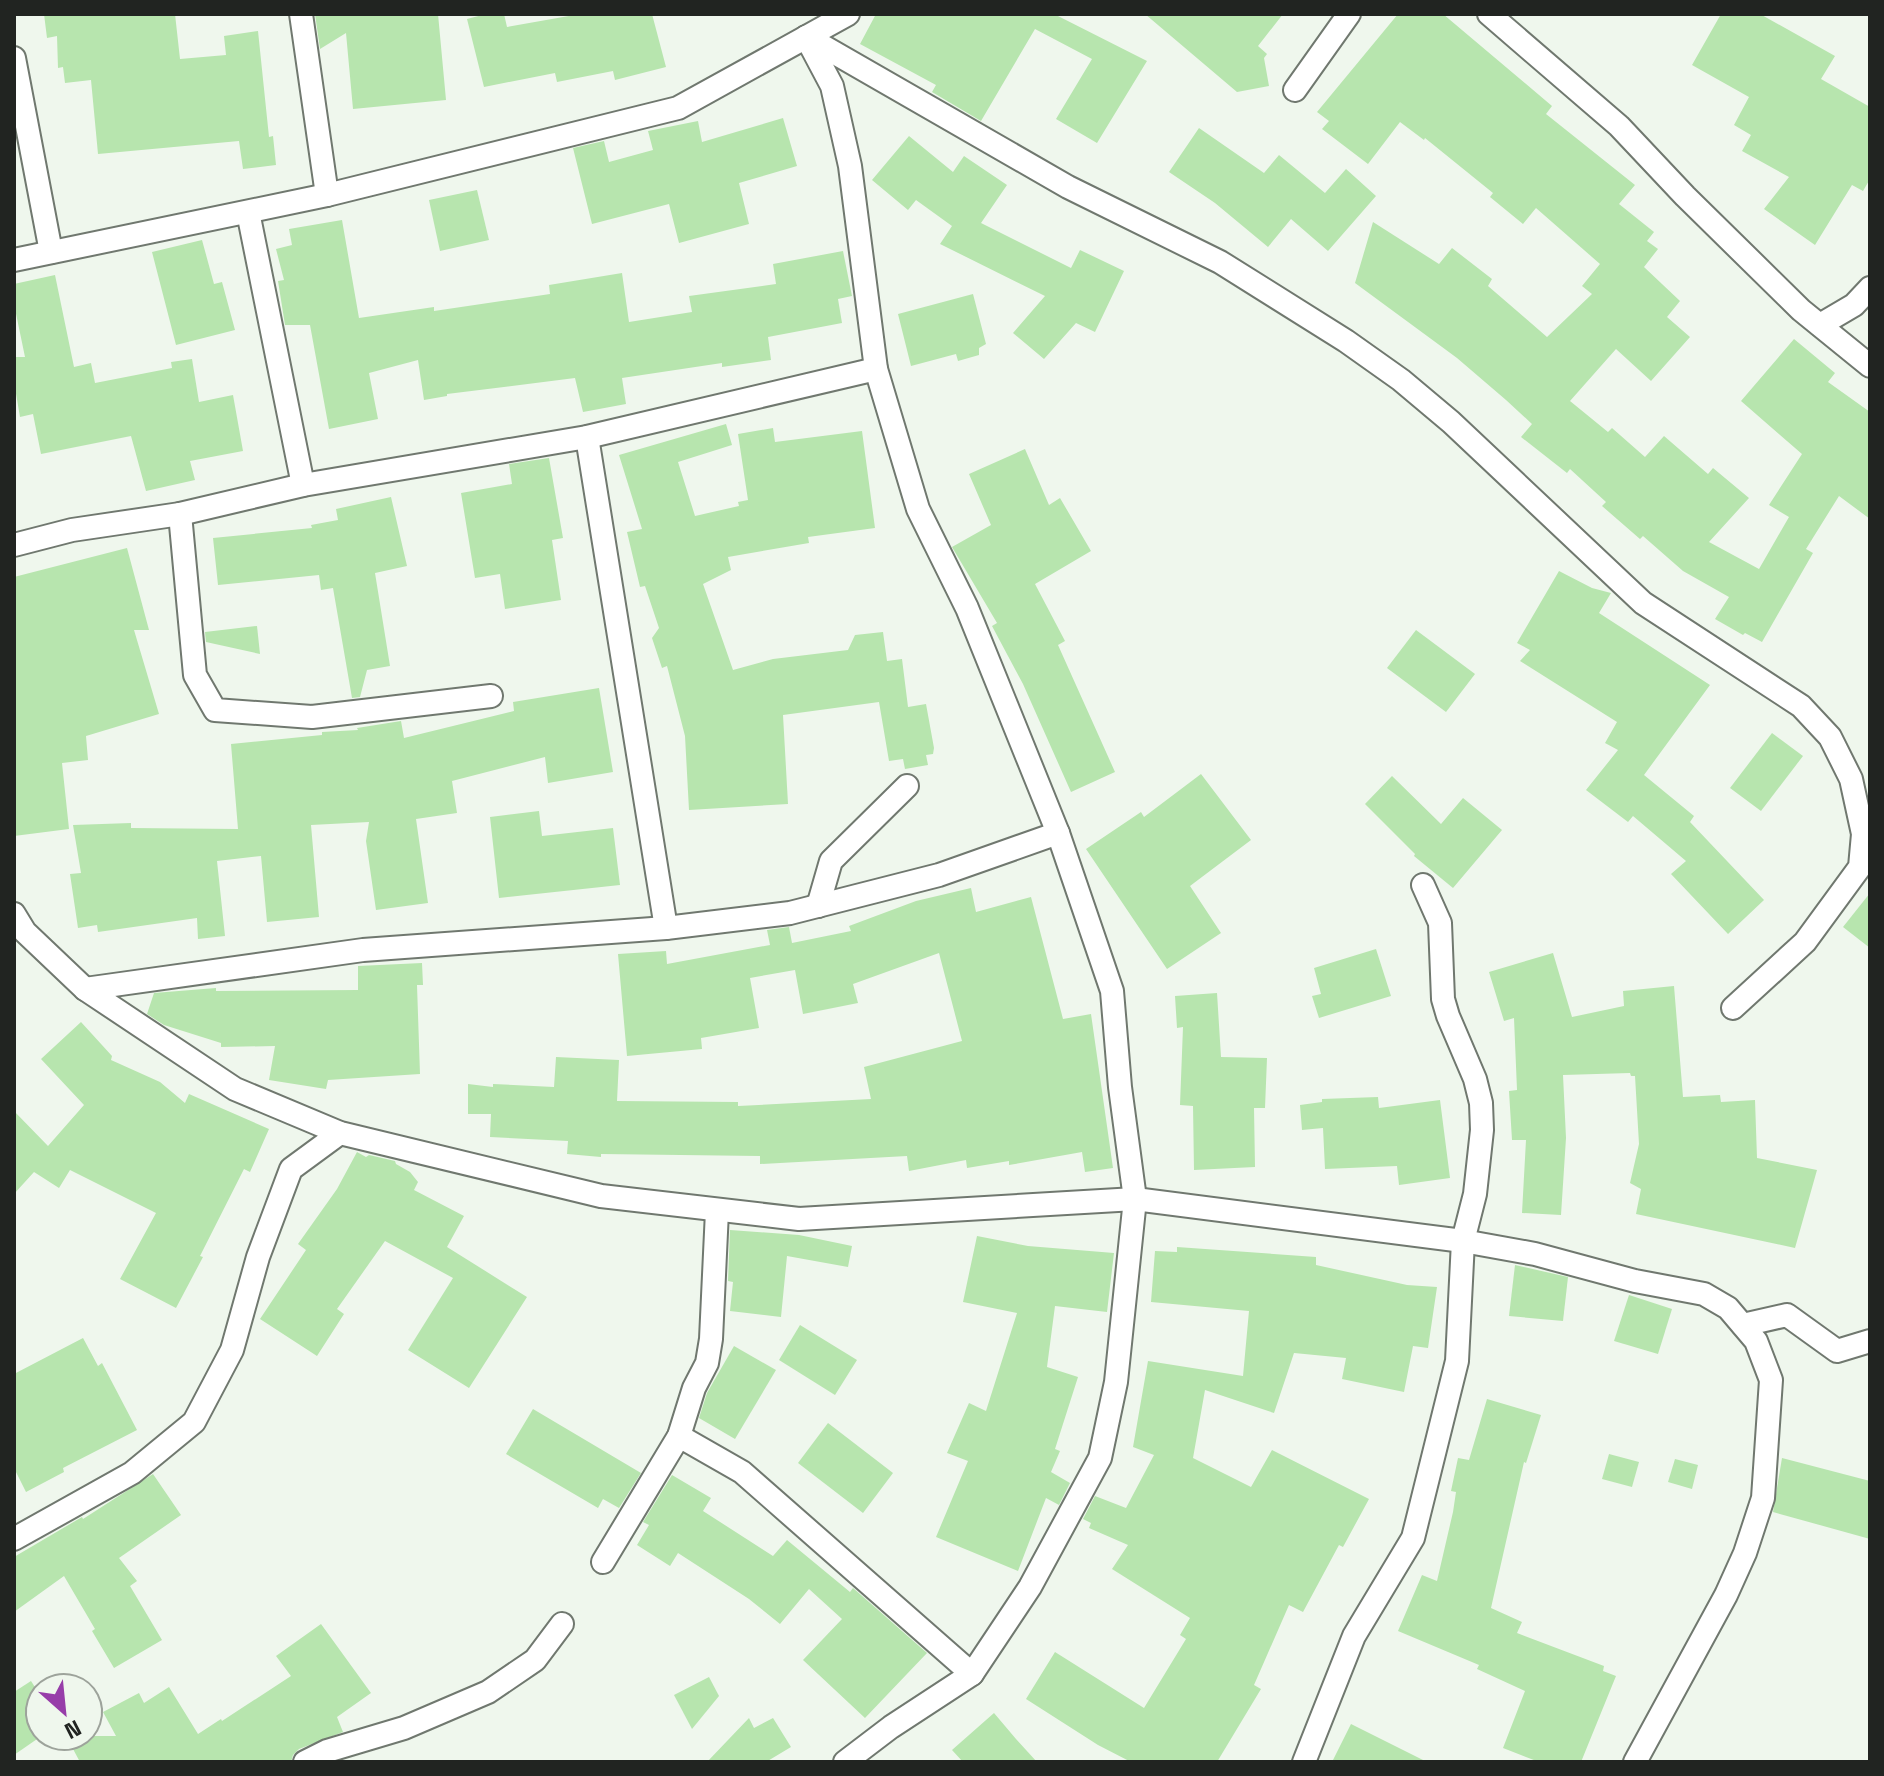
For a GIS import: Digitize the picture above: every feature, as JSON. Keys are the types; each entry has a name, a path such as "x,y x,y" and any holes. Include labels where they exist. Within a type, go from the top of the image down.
{"street":[{"path":"301,14 327,195"},
{"path":"14,260 327,195 678,108 848,14"},
{"path":"1295,90 1349,14"},
{"path":"1489,14 1619,126 1685,196 1820,325 1870,366"},
{"path":"806,37 832,86 850,166 876,369 918,509 967,608 1058,833 1112,991 1120,1087 1135,1199 1116,1382 1100,1458 1030,1587 972,1674 891,1727 845,1762"},
{"path":"806,37 1068,187 1220,262 1346,341 1401,380 1451,422 1643,603 1801,706 1830,737 1851,779 1863,834 1860,867 1805,942 1733,1008"},
{"path":"14,58 51,252"},
{"path":"248,212 303,485"},
{"path":"1820,325 1854,305 1870,288"},
{"path":"14,545 72,530 180,514 303,485 587,437 876,369"},
{"path":"587,437 666,928"},
{"path":"180,514 195,675 215,710 312,717 491,696"},
{"path":"818,906 831,861 907,786"},
{"path":"85,989 363,950 666,928 790,913 939,875 1058,833"},
{"path":"1304,1762 1354,1636 1413,1538 1457,1361 1463,1241 1475,1194 1482,1130 1481,1103 1475,1079 1443,999 1440,923 1423,885"},
{"path":"14,914 25,932 85,989 235,1089 340,1133 601,1196 799,1219 1135,1199 1463,1241 1535,1254 1635,1281 1704,1294 1728,1308 1756,1341 1771,1380 1763,1498 1745,1553 1726,1595 1635,1762"},
{"path":"14,1539 132,1473 194,1422 232,1350 258,1257 291,1169 340,1133"},
{"path":"603,1562 679,1436 694,1388 707,1363 711,1339 717,1211"},
{"path":"1743,1325 1787,1315 1837,1351 1870,1341"},
{"path":"679,1436 742,1472 972,1674"},
{"path":"305,1762 327,1751 404,1728 488,1692 535,1660 562,1624"}],"building":[{"path":"44,14 175,14 180,59 226,55 224,36 258,31 269,137 273,136 276,165 243,169 239,141 98,154 91,80 65,83 63,67 58,68 57,36 47,38"},
{"path":"315,14 438,14 446,100 353,109 346,33 320,49"},
{"path":"486,14 504,14 507,27 580,14 652,14 666,67 615,80 613,71 557,82 555,73 484,87 467,19"},
{"path":"876,14 1054,14 1147,61 1097,143 1056,119 1092,59 1035,29 981,121 932,92 936,85 860,44"},
{"path":"1145,14 1283,14 1258,46 1267,54 1264,58 1269,86 1237,92"},
{"path":"1398,14 1443,14 1552,106 1546,114 1635,185 1619,204 1654,232 1647,241 1658,249 1644,267 1680,301 1667,317 1690,337 1651,381 1616,349 1570,401 1608,432 1612,428 1645,457 1664,436 1708,474 1713,468 1749,498 1709,542 1759,569 1789,517 1769,505 1802,454 1741,401 1794,339 1835,373 1828,382 1870,412 1870,519 1839,496 1806,549 1813,553 1762,642 1715,619 1729,597 1683,571 1643,536 1640,539 1602,506 1606,502 1570,469 1567,473 1521,437 1532,424 1506,400 1457,358 1355,283 1373,222 1439,264 1452,248 1492,279 1488,286 1547,337 1592,294 1582,286 1600,264 1536,208 1523,224 1490,197 1493,193 1425,138 1400,122 1368,164 1322,129 1329,121 1317,112"},
{"path":"1721,14 1760,14 1835,56 1821,79 1870,107 1870,179 1863,191 1852,185 1815,245 1764,209 1789,177 1742,151 1751,135 1734,125 1749,97 1692,65"},
{"path":"783,118 797,166 739,183 749,224 679,243 669,204 592,224 573,148 604,141 609,162 653,150 648,131 698,121 702,142"},
{"path":"1199,128 1264,173 1279,155 1325,193 1346,169 1376,196 1328,251 1291,219 1268,247 1215,203 1169,172"},
{"path":"909,136 953,172 964,156 1007,185 981,223 1071,268 1080,250 1124,271 1095,332 1076,323 1044,359 1013,333 1045,296 940,244 952,226 916,200 908,210 872,180"},
{"path":"477,190 489,240 440,251 429,200"},
{"path":"342,220 359,318 434,307 434,311 550,294 549,285 622,273 629,322 692,312 689,296 776,284 773,264 843,251 852,296 838,299 842,323 768,337 771,360 722,367 722,363 622,378 626,404 583,412 575,378 447,394 424,400 418,360 369,373 378,419 329,429 310,325 285,325 278,281 284,280 276,249 292,245 289,229"},
{"path":"202,240 214,284 222,282 235,330 176,345 152,252"},
{"path":"55,275 74,367 91,363 95,383 172,368 171,362 192,359 199,402 233,395 243,451 190,461 195,480 146,491 131,436 41,454 33,414 20,417 14,382 14,357 25,357 14,304 14,284"},
{"path":"973,294 986,344 979,348 979,355 958,361 956,354 911,366 898,314"},
{"path":"726,424 732,445 678,462 695,516 739,506 738,502 748,500 738,434 773,428 775,442 862,431 875,528 808,537 809,543 728,557 731,570 703,584 733,670 773,659 848,650 855,635 883,632 887,661 902,659 908,707 926,704 934,748 933,754 926,755 928,765 905,769 903,759 889,761 879,702 783,715 788,804 689,810 685,736 667,666 662,668 652,638 659,628 645,586 640,587 627,532 642,529 619,455"},
{"path":"1025,449 1049,505 1060,498 1091,551 1035,584 1065,641 1058,645 1115,772 1071,792 1023,684 992,626 997,623 952,547 991,525 969,474"},
{"path":"549,458 563,538 552,540 561,600 505,609 500,574 475,578 461,493 512,484 509,464"},
{"path":"391,497 407,566 375,573 390,666 367,670 360,697 352,698 333,588 321,590 319,575 218,585 213,538 312,528 311,525 338,520 336,509"},
{"path":"127,548 149,630 134,630 159,714 86,736 88,760 62,763 69,829 14,836 14,577"},
{"path":"1559,571 1592,588 1611,593 1599,613 1710,685 1644,775 1694,816 1690,822 1764,900 1728,934 1671,874 1686,861 1633,816 1628,822 1586,790 1618,750 1605,743 1617,722 1520,661 1530,650 1517,643"},
{"path":"257,626 260,654 206,642 205,632"},
{"path":"1416,630 1475,674 1446,712 1387,668"},
{"path":"599,688 613,772 548,783 545,757 452,781 457,813 416,819 428,903 376,910 366,841 369,822 311,825 319,917 267,922 261,856 217,861 225,936 198,939 197,918 98,932 97,925 78,928 70,874 81,873 73,825 131,823 131,828 238,829 231,744 322,735 322,732 358,730 401,721 404,738 514,711 513,702"},
{"path":"1772,733 1803,756 1761,811 1730,788"},
{"path":"1201,774 1251,840 1190,886 1221,933 1167,969 1086,849 1141,812 1144,817"},
{"path":"1392,776 1441,824 1463,798 1502,830 1453,888 1414,856 1365,804"},
{"path":"539,811 542,836 613,828 620,885 499,898 490,817"},
{"path":"971,888 976,912 1031,897 1063,1019 1091,1014 1113,1168 1085,1172 1082,1152 1009,1165 1009,1161 967,1168 966,1160 909,1171 907,1156 760,1164 760,1156 601,1154 601,1157 567,1154 568,1141 490,1137 491,1114 468,1114 468,1084 554,1087 556,1057 619,1060 617,1101 738,1102 738,1106 871,1099 864,1067 962,1041 939,953 853,984 858,1003 803,1014 795,970 750,978 759,1028 701,1038 702,1049 627,1056 618,954 666,951 667,964 770,945 767,930 789,927 792,943 851,931 849,926 916,901"},
{"path":"1870,893 1870,948 1843,927"},
{"path":"1376,949 1391,996 1319,1018 1312,996 1321,994 1314,968"},
{"path":"1553,953 1572,1017 1624,1006 1623,991 1674,986 1683,1097 1720,1095 1721,1102 1755,1100 1757,1158 1817,1170 1795,1248 1636,1214 1641,1189 1630,1183 1639,1144 1635,1076 1630,1073 1563,1075 1566,1138 1561,1215 1522,1213 1526,1140 1512,1140 1509,1091 1517,1090 1514,1018 1504,1021 1489,972"},
{"path":"422,963 423,985 417,985 420,1074 328,1080 326,1089 269,1080 275,1046 221,1047 221,1043 164,1025 147,1014 154,993 216,988 216,991 358,990 358,966"},
{"path":"1217,993 1221,1057 1267,1058 1265,1108 1254,1108 1255,1167 1194,1170 1193,1106 1180,1105 1183,1027 1177,1028 1175,996"},
{"path":"81,1022 112,1056 111,1060 160,1082 185,1103 189,1094 269,1129 250,1172 244,1169 176,1308 120,1279 156,1213 70,1170 59,1188 34,1172 14,1194 14,1111 48,1146 84,1105 41,1059"},
{"path":"1378,1097 1379,1108 1440,1100 1450,1178 1399,1185 1397,1166 1325,1169 1323,1128 1302,1130 1300,1105 1322,1102 1322,1099"},
{"path":"357,1152 366,1157 395,1161 418,1182 414,1190 464,1216 447,1247 527,1297 469,1388 408,1350 453,1278 385,1241 337,1309 344,1314 317,1356 260,1319 306,1250 298,1244 337,1189"},
{"path":"730,1230 799,1235 852,1246 848,1267 787,1256 781,1317 730,1311 733,1282 728,1281"},
{"path":"977,1236 1028,1246 1114,1253 1107,1312 1055,1306 1047,1367 1078,1377 1055,1449 1060,1451 1051,1472 1070,1483 1059,1505 1046,1498 1018,1571 936,1537 968,1461 947,1453 969,1403 986,1411 1017,1313 963,1302"},
{"path":"1177,1247 1316,1257 1316,1265 1407,1285 1437,1287 1428,1348 1413,1346 1404,1392 1342,1379 1346,1358 1294,1353 1274,1413 1205,1390 1193,1458 1251,1487 1272,1450 1369,1499 1343,1547 1339,1545 1303,1612 1289,1605 1254,1685 1261,1689 1217,1762 1131,1762 1098,1745 1026,1699 1055,1652 1144,1708 1186,1639 1180,1635 1190,1618 1112,1569 1128,1545 1089,1528 1091,1523 1083,1519 1095,1496 1126,1508 1154,1455 1133,1447 1148,1361 1243,1376 1249,1311 1151,1302 1155,1251 1177,1252"},
{"path":"1515,1265 1568,1277 1563,1321 1509,1316"},
{"path":"1629,1295 1672,1309 1658,1354 1614,1341"},
{"path":"800,1325 857,1360 835,1395 779,1360"},
{"path":"83,1338 98,1366 102,1363 137,1430 63,1468 64,1472 26,1492 14,1468 14,1374"},
{"path":"734,1346 776,1370 735,1439 699,1418 707,1393"},
{"path":"1487,1399 1541,1415 1524,1462 1491,1608 1522,1622 1517,1633 1604,1666 1603,1671 1616,1676 1581,1762 1539,1762 1503,1748 1525,1691 1477,1669 1479,1665 1398,1631 1422,1575 1437,1581 1453,1512 1456,1492 1451,1491 1458,1458 1469,1460"},
{"path":"533,1409 641,1473 619,1508 603,1499 598,1508 506,1454"},
{"path":"828,1423 893,1473 863,1513 798,1463"},
{"path":"1609,1454 1639,1462 1632,1487 1602,1479"},
{"path":"1782,1458 1870,1481 1870,1539 1773,1512"},
{"path":"1675,1459 1698,1465 1692,1489 1668,1482"},
{"path":"153,1474 181,1515 119,1558 137,1581 130,1586 162,1640 114,1668 64,1576 14,1612 14,1557 83,1519"},
{"path":"672,1475 711,1498 703,1511 773,1556 787,1540 850,1592 853,1588 927,1653 865,1718 803,1660 842,1619 809,1589 780,1624 749,1599 678,1553 670,1566 637,1545 649,1525 643,1522"},
{"path":"321,1624 371,1693 337,1717 343,1732 299,1749 291,1762 80,1762 75,1752 104,1752 104,1736 116,1736 104,1711 139,1693 144,1703 169,1687 198,1734 291,1676 276,1656"},
{"path":"709,1677 719,1696 692,1729 674,1695"},
{"path":"24,1686 24,1748 14,1755 14,1692"},
{"path":"994,1713 1037,1762 963,1762 952,1750"},
{"path":"749,1718 754,1728 773,1718 791,1747 766,1762 707,1762"},
{"path":"1351,1724 1427,1762 1332,1762"}]}
